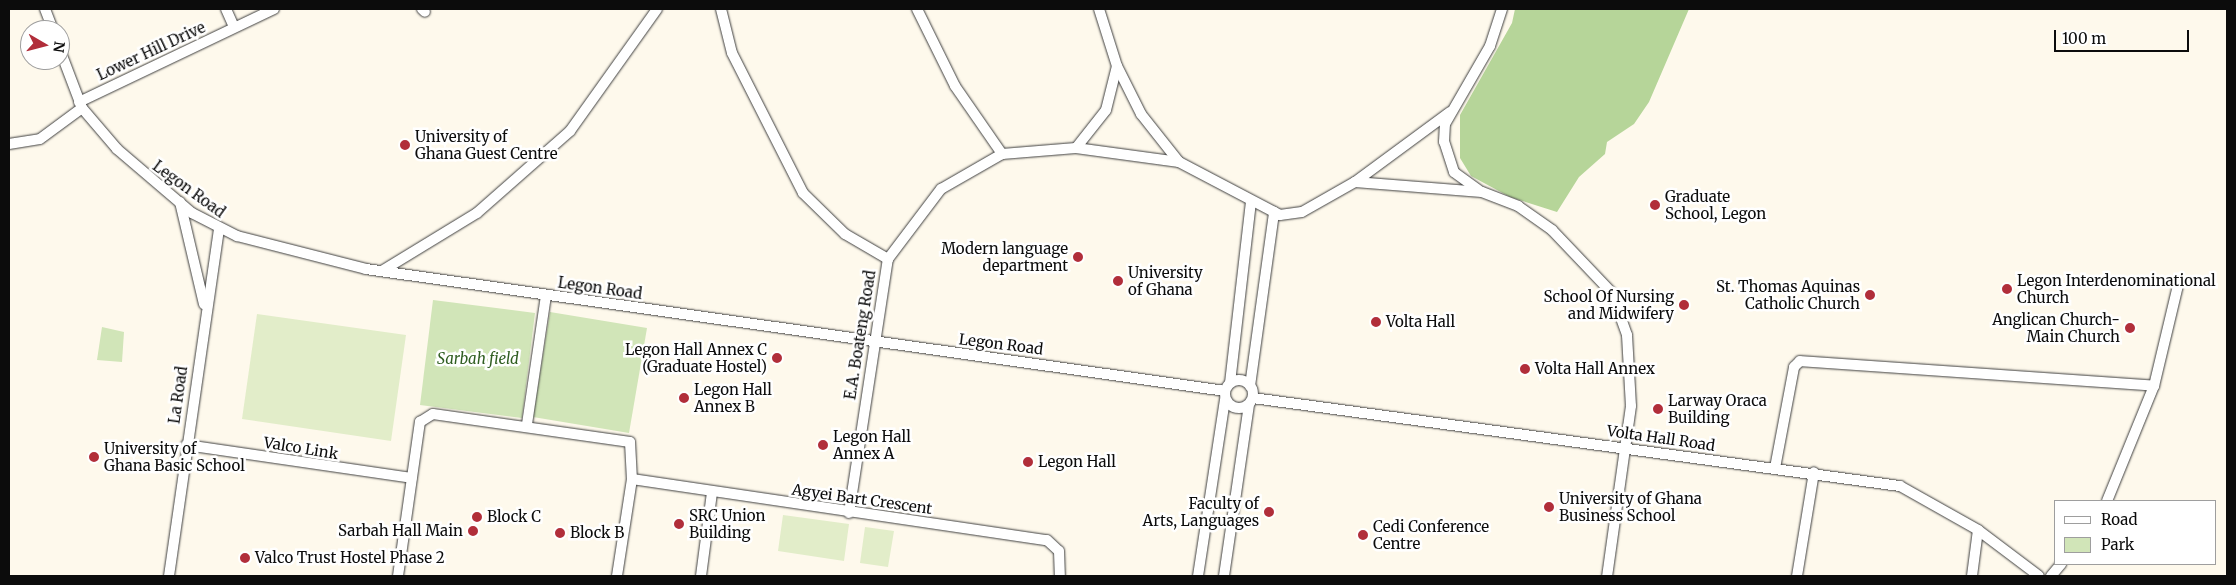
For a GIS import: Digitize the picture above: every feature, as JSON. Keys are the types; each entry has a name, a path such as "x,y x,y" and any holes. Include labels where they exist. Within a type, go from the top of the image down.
{"street":[{"path":"226,9 234,27"},
{"name":"Lower Hill Drive","path":"9,144 40,139 80,105 234,27 274,9"},
{"path":"382,271 477,213 570,131 657,9"},
{"path":"721,9 732,53 803,193 845,234 888,259"},
{"path":"917,9 955,86 1002,154"},
{"path":"1099,9 1117,66 1141,114 1179,162 1251,202 1274,212 1302,212 1355,182 1450,112"},
{"path":"1502,9 1478,71 1450,112 1445,124 1448,159 1454,172 1482,192 1518,206 1552,230 1612,293 1628,349 1631,406 1607,576"},
{"path":"1076,148 1106,110 1117,66"},
{"name":"Legon Road","path":"67,70 80,105 135,168 219,230 382,271 874,343 1227,391"},
{"name":"E.A. Boateng Road","path":"849,512 888,259 940,189 1002,154 1076,148 1179,162"},
{"path":"1355,182 1482,192"},
{"name":"La Road","path":"180,202 205,307"},
{"path":"1198,576 1227,391 1251,202"},
{"path":"1224,576 1251,401 1250,386 1274,212"},
{"name":"La Road","path":"169,576 205,307 219,230"},
{"path":"2107,500 2154,386 2178,285"},
{"path":"528,424 546,295"},
{"path":"1774,468 1794,366 1800,361 2154,386"},
{"path":"1227,391 1238,380 1250,386"},
{"name":"Volta Hall Road","path":"1227,391 1236,409 1251,401 1814,472 1900,486 1978,530 2039,576"},
{"path":"398,576 423,417 433,414 528,424 626,441 634,451 632,479 616,576"},
{"name":"Valco Link","path":"186,445 412,478"},
{"path":"1797,576 1814,472"},
{"name":"Agyei Bart Crescent","path":"632,479 1047,540 1059,551 1060,576"},
{"path":"701,576 712,492"},
{"path":"1972,576 1978,530"},
{"path":"2051,576 2060,565"}],"green space":[{"path":"1515,9 1689,9 1649,102 1634,124 1607,142 1605,154 1579,177 1557,212 1510,197 1471,176 1460,158 1460,115 1512,23"},
{"name":"Sarbah field","path":"433,300 535,313 522,418 420,405"},
{"name":"Sarbah field","path":"550,312 647,328 629,433 533,417"},
{"path":"257,314 406,335 391,441 242,419"},
{"path":"102,327 124,332 122,362 97,360"},
{"path":"783,515 849,524 844,561 778,551"},
{"path":"865,527 894,531 888,567 860,563"}],"place":[{"name":"University of Ghana Guest Centre","path":"405,145"},
{"name":"Graduate School, Legon","path":"1655,205"},
{"name":"Modern language department","path":"1078,257"},
{"name":"University of Ghana","path":"1118,281"},
{"name":"Legon Interdenominational Church","path":"2007,289"},
{"name":"St. Thomas Aquinas Catholic Church","path":"1870,295"},
{"name":"School Of Nursing and Midwifery","path":"1684,305"},
{"name":"Volta Hall","path":"1376,322"},
{"name":"Anglican Church- Main Church","path":"2130,328"},
{"name":"Legon Hall Annex C (Graduate Hostel)","path":"777,358"},
{"name":"Volta Hall Annex","path":"1525,369"},
{"name":"Legon Hall Annex B","path":"684,398"},
{"name":"Larway Oraca Building","path":"1658,409"},
{"name":"Legon Hall Annex A","path":"823,445"},
{"name":"University of Ghana Basic School","path":"94,457"},
{"name":"Legon Hall","path":"1028,462"},
{"name":"University of Ghana Business School","path":"1549,507"},
{"name":"Faculty of Arts, Languages","path":"1269,512"},
{"name":"Block C","path":"477,517"},
{"name":"SRC Union Building","path":"679,524"},
{"name":"Sarbah Hall Main","path":"473,531"},
{"name":"Block B","path":"560,533"},
{"name":"Cedi Conference Centre","path":"1363,535"},
{"name":"Valco Trust Hostel Phase 2","path":"245,558"}]}
